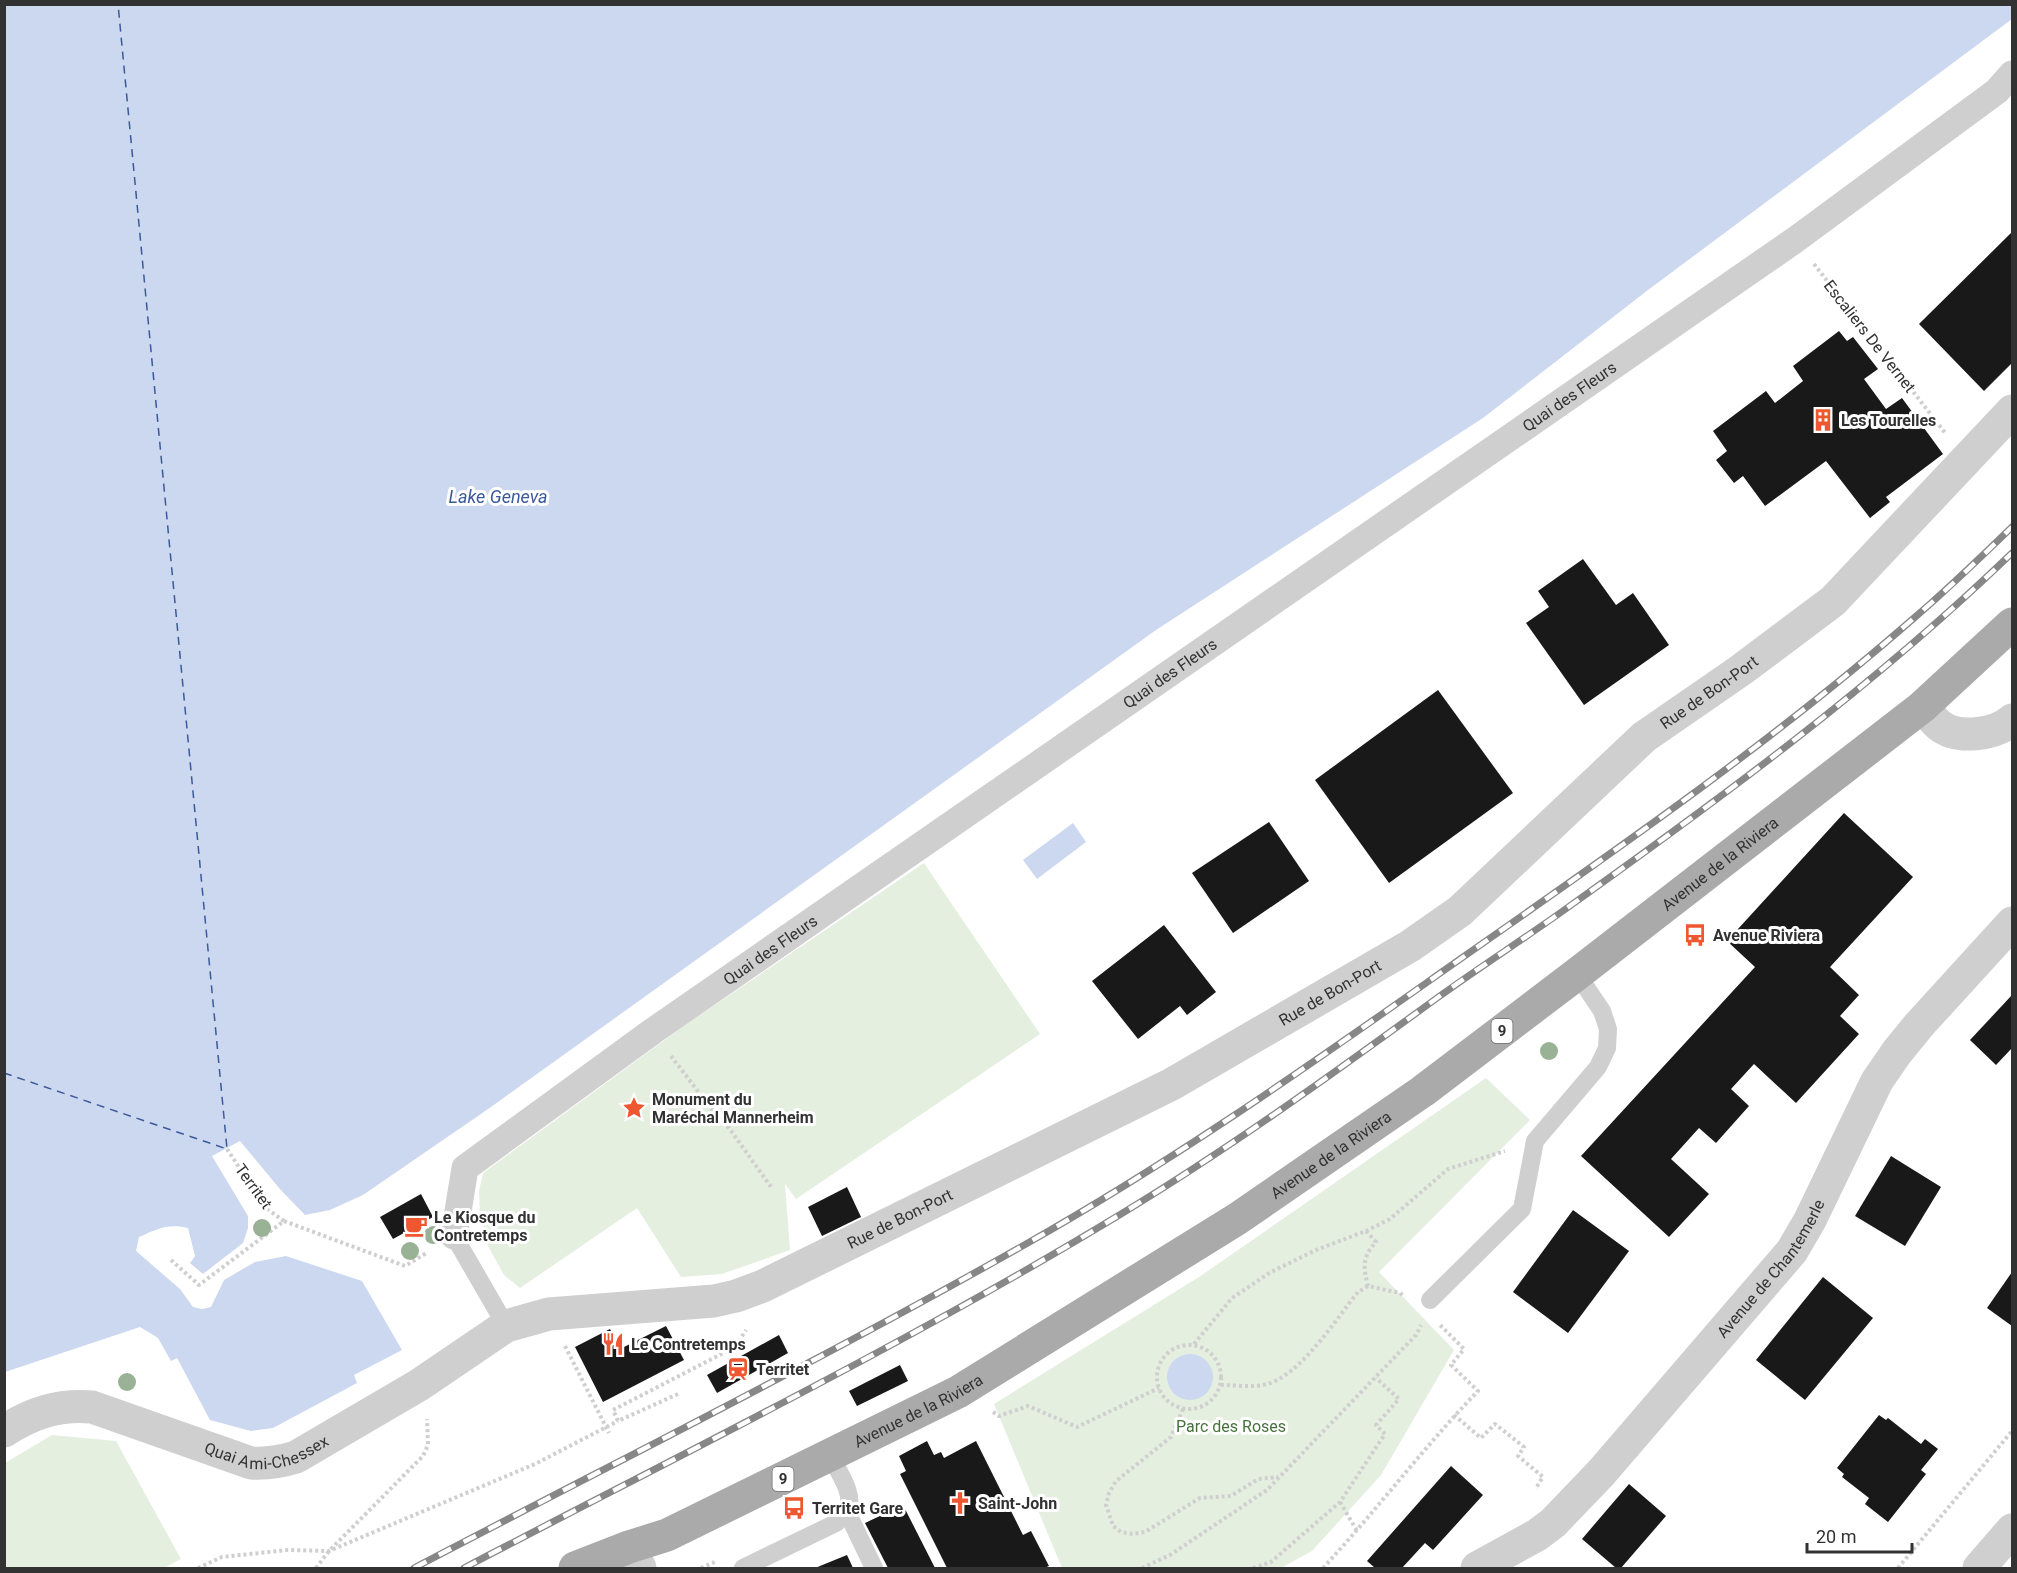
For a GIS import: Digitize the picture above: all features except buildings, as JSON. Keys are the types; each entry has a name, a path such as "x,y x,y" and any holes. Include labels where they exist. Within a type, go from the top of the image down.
{"main road":[{"name":"Avenue de la Riviera","path":"575,1569 634,1558 667,1536 958,1392 1237,1219 1423,1091 1577,974 1922,707 2013,624"}],"street":[{"name":"Quai des Fleurs","path":"454,1236 465,1168 653,1031 1795,240 1996,91 2013,74"},
{"name":"Rue de Bon-Port","path":"506,1326 549,1314 714,1300 736,1296 763,1286 1172,1084 1399,952 1460,912 1644,737 1741,670 1833,601 2013,411"},
{"path":"1922,707 1940,725 1958,732 1993,730 2013,720"},
{"name":"Avenue de Chantemerle","path":"1477,1569 1537,1536 1569,1507 1792,1251 1810,1220 1877,1081 1919,1025 2013,923"},
{"name":"Quai Ami-Chessex","path":"4,1431 19,1421 54,1407 73,1405 92,1407 251,1463 266,1464 296,1457 422,1383 506,1326"},
{"path":"1978,1569 2013,1530"}],"lane":[{"path":"1428,1308 1522,1209 1535,1141 1598,1067 1607,1048 1608,1029 1602,1011 1577,974"},
{"path":"454,1236 506,1326"},
{"path":"830,1456 847,1488 849,1500 847,1512 874,1569"},
{"path":"743,1569 836,1523 847,1512"}],"path":[{"name":"Escaliers De Vernet","path":"1795,240 1966,460"},
{"path":"653,1031 720,1120 729,1128 771,1187"},
{"path":"1194,1344 1232,1298 1271,1272 1390,1219 1448,1169 1535,1141"},
{"name":"Territet","path":"227,1149 266,1208 284,1221"},
{"path":"171,1260 199,1285 284,1221 405,1266 454,1236"},
{"path":"1366,1231 1376,1242 1365,1258 1364,1271 1368,1286"},
{"path":"1221,1385 1256,1386 1269,1384 1284,1376 1302,1362 1358,1292 1368,1286 1400,1293 1428,1308 1439,1324 1464,1348 1451,1365 1478,1391 1454,1415 1323,1569"},
{"path":"1142,1569 1170,1555 1267,1490 1416,1335 1428,1308"},
{"path":"549,1314 609,1433"},
{"path":"1183,1344 1194,1344 1204,1347 1219,1363 1222,1374 1221,1385 1211,1401 1202,1406 1183,1409 1173,1405 1164,1397 1159,1388 1159,1366 1164,1356 1172,1349 1183,1344"},
{"path":"1253,1569 1271,1562 1340,1502 1385,1434 1376,1425 1399,1399 1376,1378"},
{"path":"316,1569 329,1551 423,1456 428,1445 428,1427 422,1383"},
{"path":"958,1392 999,1416 1028,1406 1077,1427 1159,1388"},
{"path":"627,1417 678,1394"},
{"path":"1183,1409 1171,1437 1116,1481 1109,1493 1106,1506 1113,1526 1121,1532 1133,1534 1145,1532 1200,1498 1231,1496 1258,1479 1279,1477"},
{"path":"1454,1415 1481,1438 1495,1424 1524,1447 1518,1456 1543,1477 1536,1488 1542,1492"},
{"path":"198,1569 222,1557 288,1550 329,1551 535,1464 618,1421"},
{"path":"1898,1569 2013,1431"},
{"path":"1340,1502 1357,1531"}],"green space":[{"path":"924,863 1040,1034 796,1199 785,1184 790,1250 722,1274 681,1277 637,1208 520,1288 504,1275 488,1246 480,1217 479,1191 483,1173 681,1028"},
{"name":"Parc des Roses","path":"1486,1078 1530,1120 1379,1272 1454,1350 1381,1475 1312,1551 1281,1568 1062,1568 994,1404 1199,1277"},
{"path":"52,1435 116,1441 181,1559 164,1568 5,1568 5,1463"}],"water":[{"name":"Lake Geneva","path":"2012,4 2012,19 1648,290 1483,418 1156,630 491,1107 363,1195 330,1210 305,1215 240,1141 212,1156 248,1216 248,1228 243,1243 203,1274 190,1263 195,1256 188,1228 168,1227 145,1234 139,1237 136,1251 180,1289 193,1307 202,1309 211,1307 224,1280 255,1262 286,1256 362,1281 402,1350 354,1375 357,1383 273,1428 251,1431 210,1420 177,1358 171,1361 158,1338 140,1327 5,1372 5,5"},
{"path":"1073,823 1086,842 1037,879 1023,860"},
{"path":"1190,1354 1206,1361 1213,1377 1206,1393 1190,1400 1174,1393 1167,1377 1174,1361"}],"ferry route":[{"path":"4,1073 227,1149 118,4"}],"railway":[{"path":"414,1568 950,1286 1078,1214 1180,1151 1380,1016 1737,761 1797,715 1914,618 2012,527"},
{"path":"464,1568 959,1308 1041,1262 1202,1163 1560,913 1735,785 1905,650 2012,553"}],"place":[{"name":"Les Tourelles","path":"1823,420"},
{"name":"Avenue Riviera","path":"1695,935"},
{"name":"Monument du Maréchal Mannerheim","path":"634,1108"},
{"name":"Le Kiosque du Contretemps","path":"416,1226"},
{"name":"Le Contretemps","path":"613,1344"},
{"name":"Territet","path":"738,1369"},
{"name":"Saint-John","path":"960,1503"},
{"name":"Territet Gare","path":"794,1508"}]}
